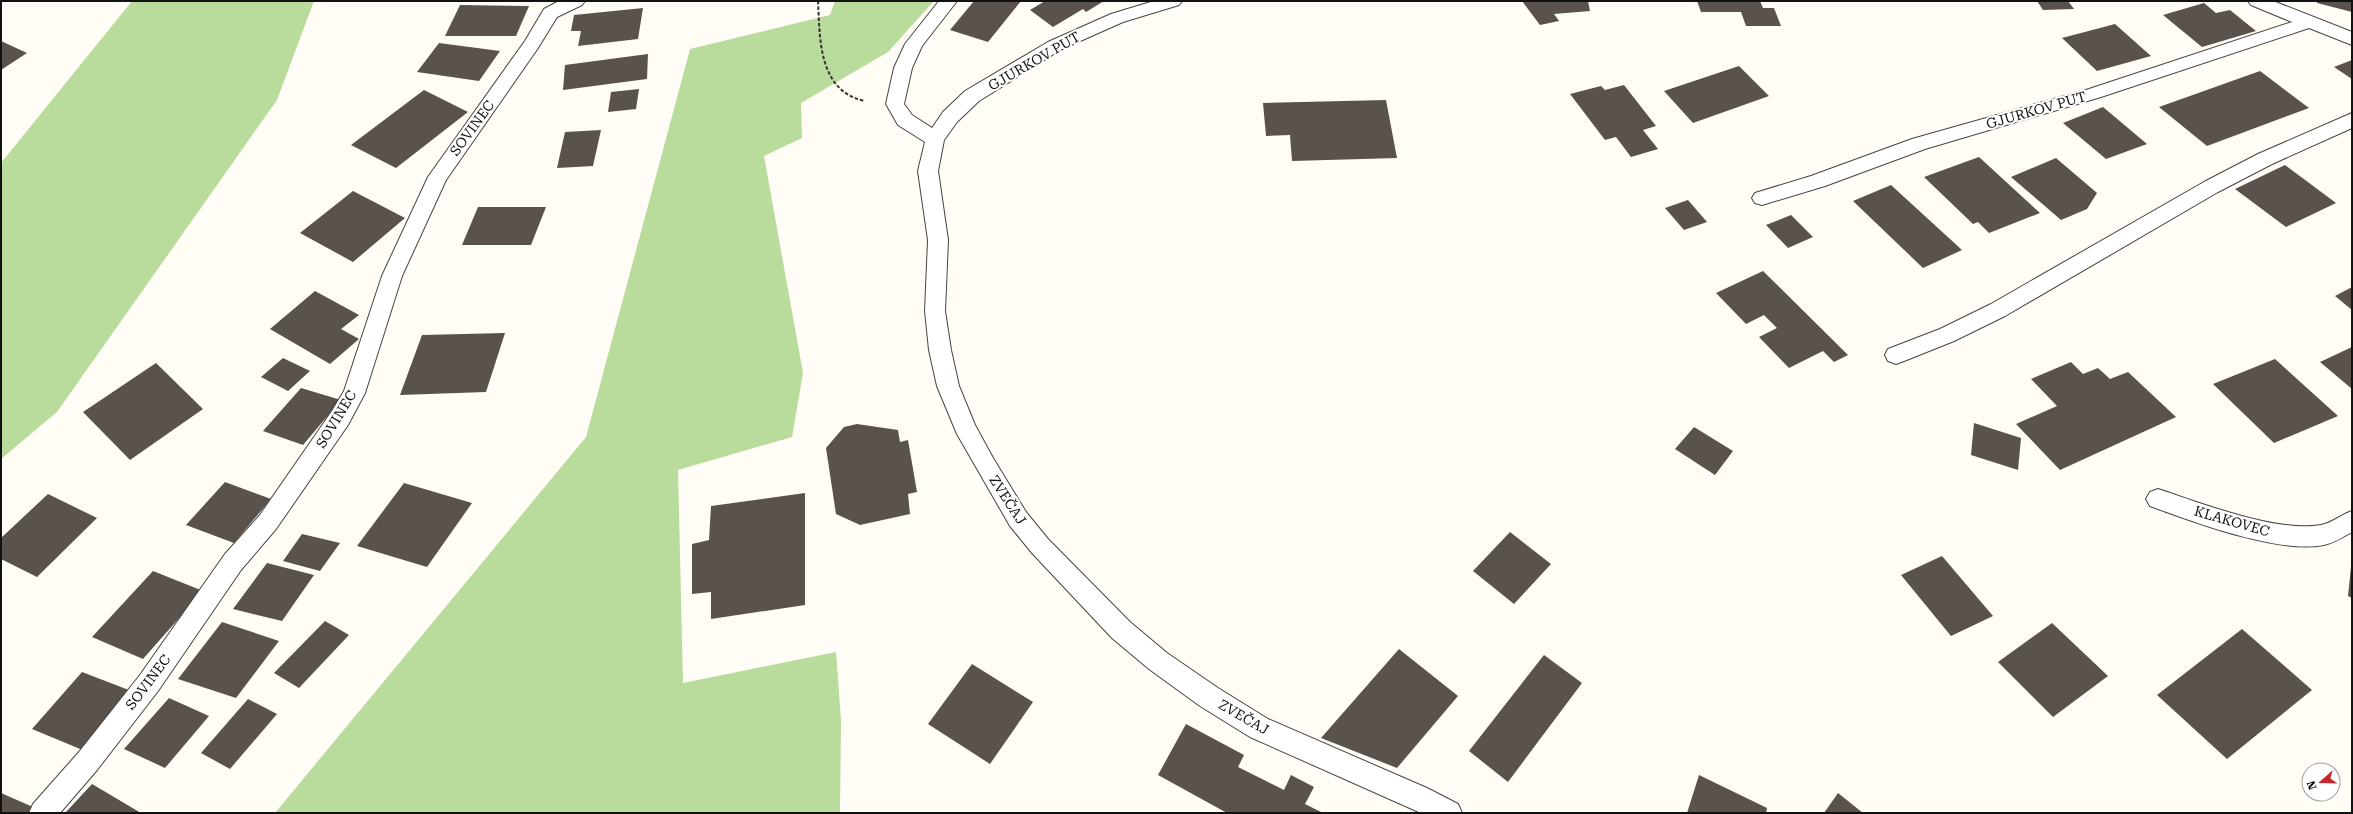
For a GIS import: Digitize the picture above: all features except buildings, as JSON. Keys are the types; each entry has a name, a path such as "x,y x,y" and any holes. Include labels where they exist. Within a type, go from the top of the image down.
{"street":[{"name":"SOVINEC","path":"42,813 88,761 149,683 233,562 268,522 340,418 354,393 392,276 438,177 532,44 550,13 555,9 576,1"},
{"path":"935,139 905,120 895,104 903,68 914,44 948,1"},
{"name":"GJURKOV PUT","path":"935,139 950,117 972,96 1048,50 1117,18 1173,1"},
{"path":"2257,1 2352,38"},
{"name":"GJURKOV PUT","path":"1762,198 1818,181 1919,144 2095,93 2310,22"},
{"path":"1896,355 1947,335 1998,310 2211,187 2265,159 2352,120"},
{"name":"ZVEČAJ","path":"935,139 928,171 938,240 935,311 941,357 948,386 965,427 985,465 1018,519 1040,546 1121,630 1158,661 1209,697 1259,728 1308,751 1418,797 1449,813"},
{"name":"KLAKOVEC","path":"2158,499 2255,530 2288,535 2324,535 2352,521"}],"path":[{"path":"818,1 826,69 836,85 854,99 895,104"}],"green space":[{"path":"132,1 314,1 277,100 57,412 1,459 1,163"},
{"path":"835,1 934,1 888,52 801,103 802,138 764,156 803,373 792,437 678,470 683,683 836,652 841,720 840,813 275,813 586,437 690,49 830,15"}]}
